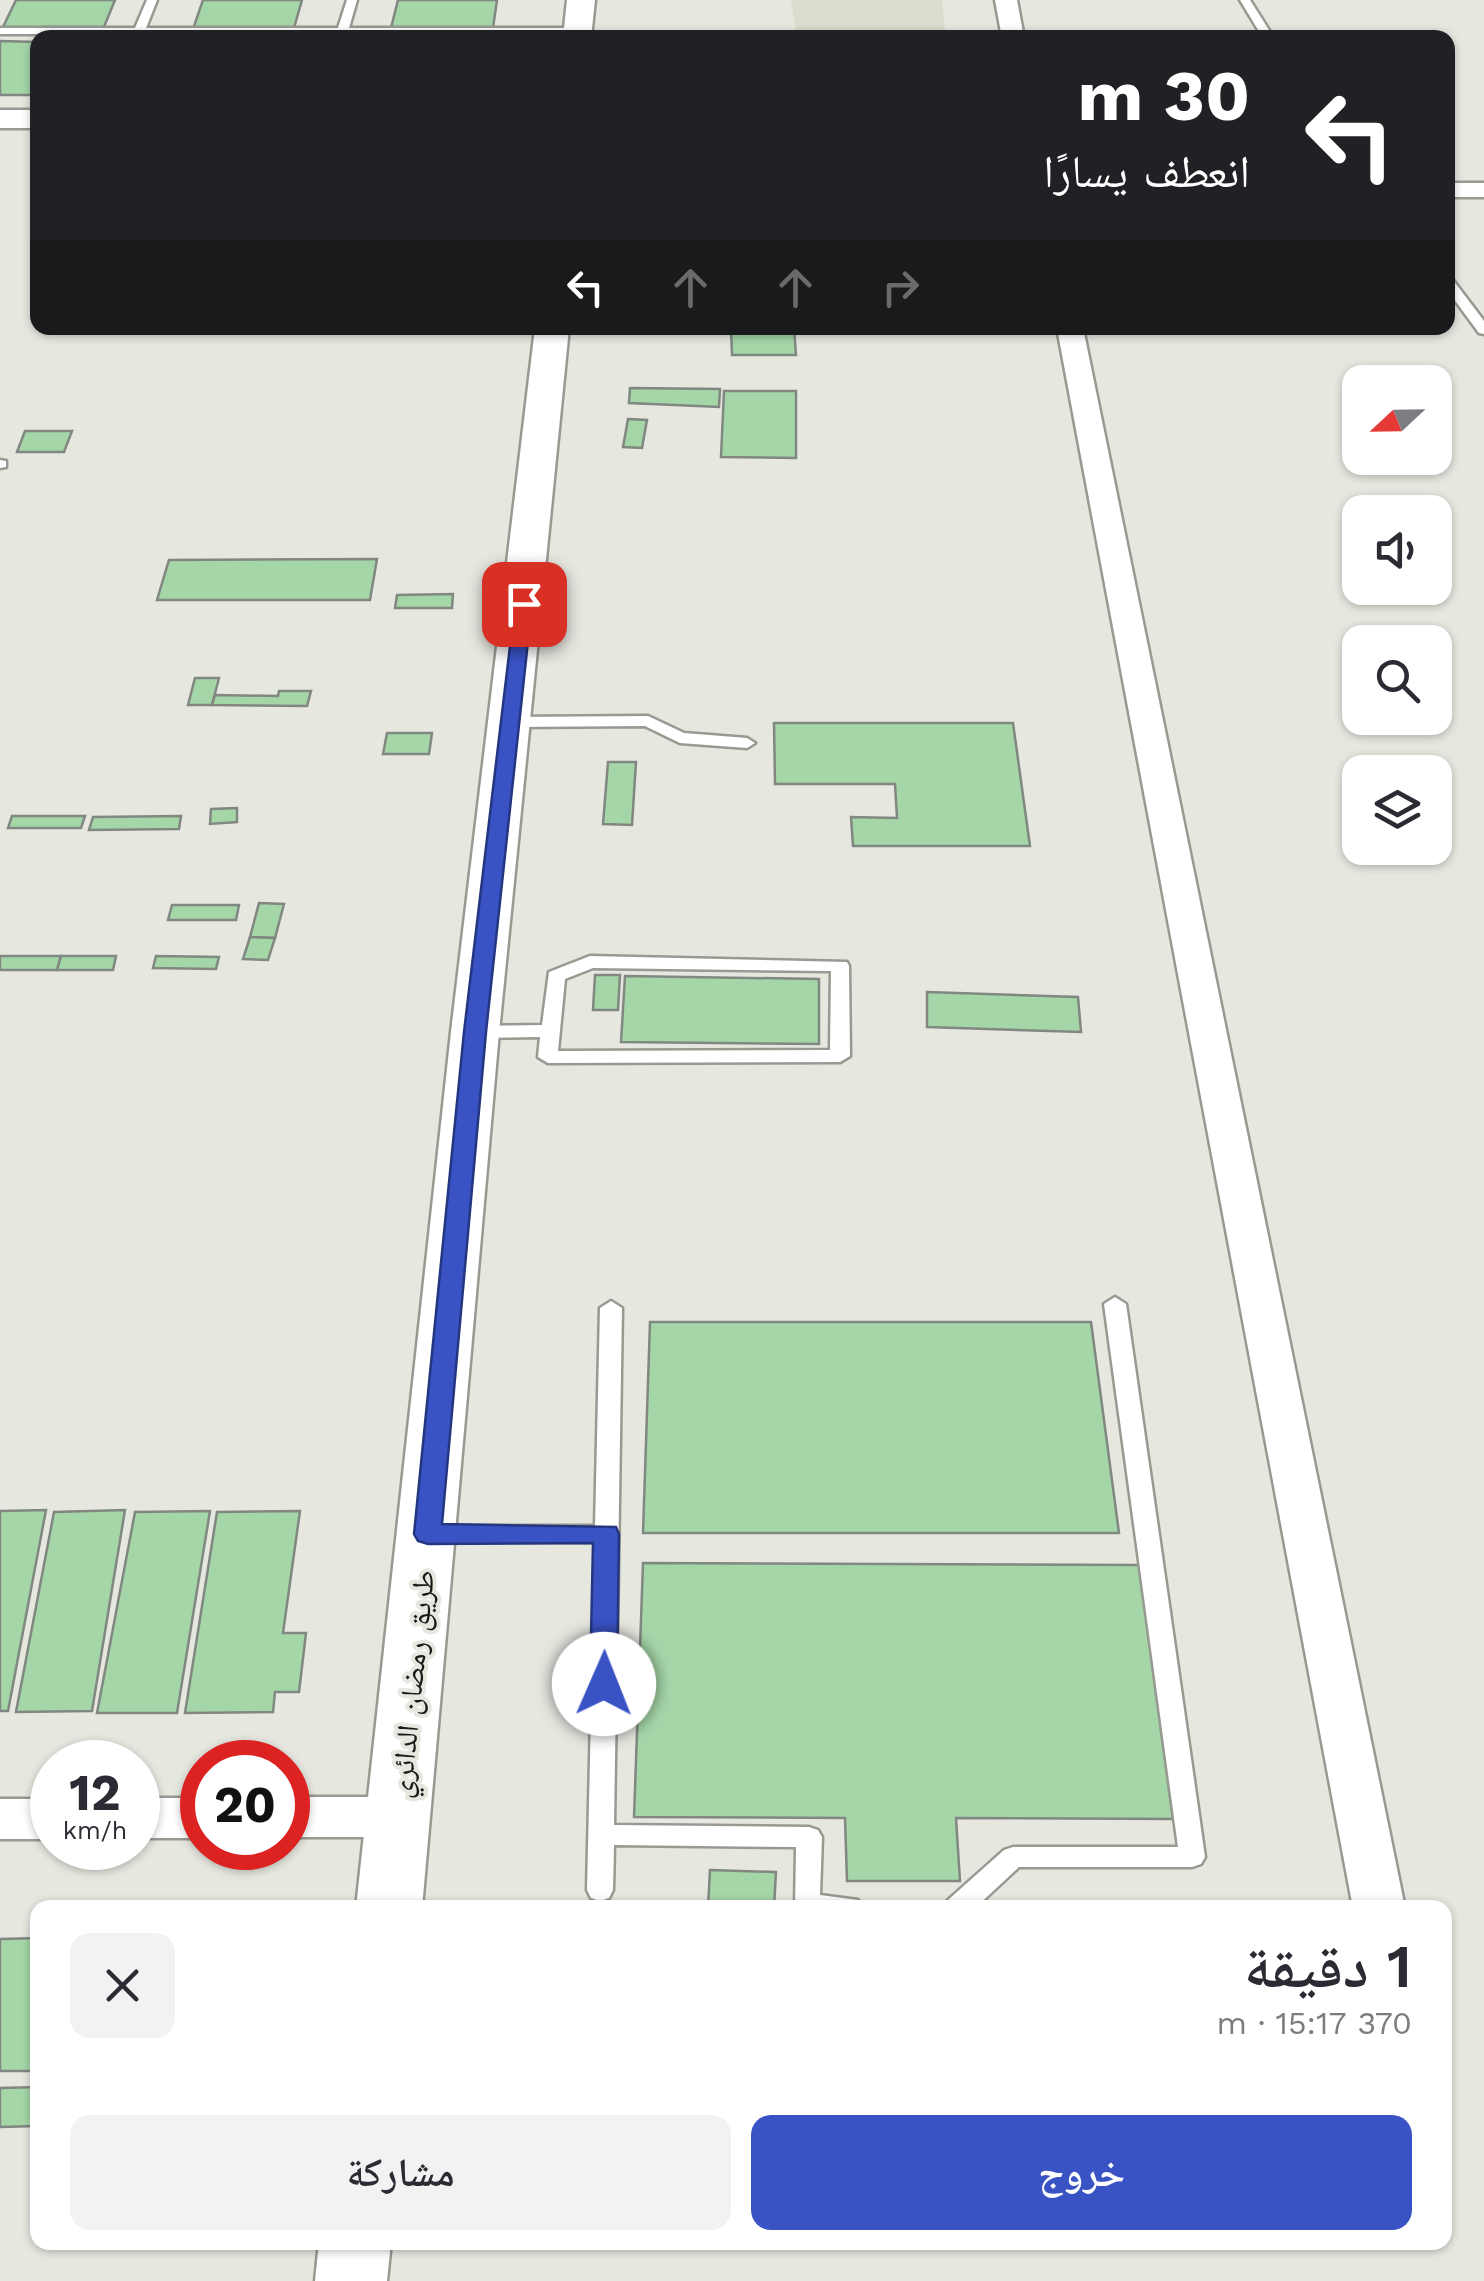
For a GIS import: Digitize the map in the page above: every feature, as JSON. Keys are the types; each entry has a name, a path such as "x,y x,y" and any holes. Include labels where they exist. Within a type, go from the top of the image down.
{"street":[{"path":"577,30 581,0"},
{"path":"1006,0 1012,30"},
{"path":"0,120 30,119"},
{"path":"1455,190 1484,190"},
{"name":"طريق رمضان الدائري","path":"390,1900 475,1032 551,335"},
{"path":"1071,335 1377,1900"},
{"path":"310,1818 398,1817"},
{"path":"0,1819 30,1818"},
{"path":"351,2281 354,2250"}],"lane":[{"path":"140,30 152,0"},
{"path":"343,30 352,0"},
{"path":"1245,0 1264,30"},
{"path":"0,31 30,32"},
{"path":"1455,291 1484,330"},
{"path":"511,722 648,721 680,738 748,743"},
{"path":"590,962 840,966 840,1056 548,1057 550,1031 556,976 590,962"},
{"path":"475,1032 550,1031"},
{"path":"966,1900 1013,1857 1192,1858 1114,1304"},
{"path":"600,1890 611,1308"},
{"path":"428,1534 606,1534"},
{"path":"600,1835 809,1837 806,1900"}],"shaded area":[{"path":"791,0 942,0 945,30 796,30"}],"building":[{"path":"16,0 115,0 104,27 3,27"},
{"path":"203,0 302,0 294,28 193,29"},
{"path":"398,0 497,0 493,28 391,28"},
{"path":"0,41 30,42 30,95 0,95"},
{"path":"731,335 795,335 796,355 732,355"},
{"path":"630,388 720,389 719,407 629,403"},
{"path":"724,391 796,391 796,458 721,457"},
{"path":"628,419 647,420 642,448 623,447"},
{"path":"25,431 72,431 64,452 17,452"},
{"path":"377,559 370,600 157,600 169,560"},
{"path":"453,594 452,608 395,608 397,595"},
{"path":"195,678 219,678 212,705 188,705"},
{"path":"279,691 311,691 307,706 212,705 215,695 278,696"},
{"path":"774,723 1013,723 1030,846 853,846 851,817 897,818 895,784 775,784"},
{"path":"387,733 432,733 429,754 383,754"},
{"path":"608,762 636,762 632,825 603,824"},
{"path":"237,808 237,822 210,824 211,809"},
{"path":"12,816 85,816 81,828 8,828"},
{"path":"181,816 179,829 89,830 93,817"},
{"path":"259,903 284,904 275,938 250,937"},
{"path":"172,905 239,905 236,920 168,920"},
{"path":"250,937 275,938 268,960 243,959"},
{"path":"0,956 61,956 57,970 0,970"},
{"path":"61,956 116,956 113,970 57,970"},
{"path":"156,956 219,957 216,969 153,968"},
{"path":"595,975 620,975 618,1010 593,1010"},
{"path":"625,976 819,979 819,1044 621,1042"},
{"path":"927,992 1078,997 1081,1032 927,1027"},
{"path":"650,1322 1091,1322 1119,1533 643,1533"},
{"path":"46,1510 8,1711 0,1711 0,1511"},
{"path":"125,1510 92,1711 16,1712 54,1512"},
{"path":"210,1511 177,1713 97,1713 135,1512"},
{"path":"300,1511 283,1633 306,1633 299,1692 275,1692 273,1712 185,1713 217,1512"},
{"path":"643,1563 1139,1565 1173,1819 956,1818 960,1881 847,1881 845,1818 634,1817"},
{"path":"710,1870 776,1872 774,1900 708,1900"},
{"path":"30,1938 30,2071 0,2071 0,1939"},
{"path":"30,2087 30,2126 0,2127 0,2088"}],"route":[{"path":"524,604 475,1032 428,1534 606,1534 604,1684"}]}
